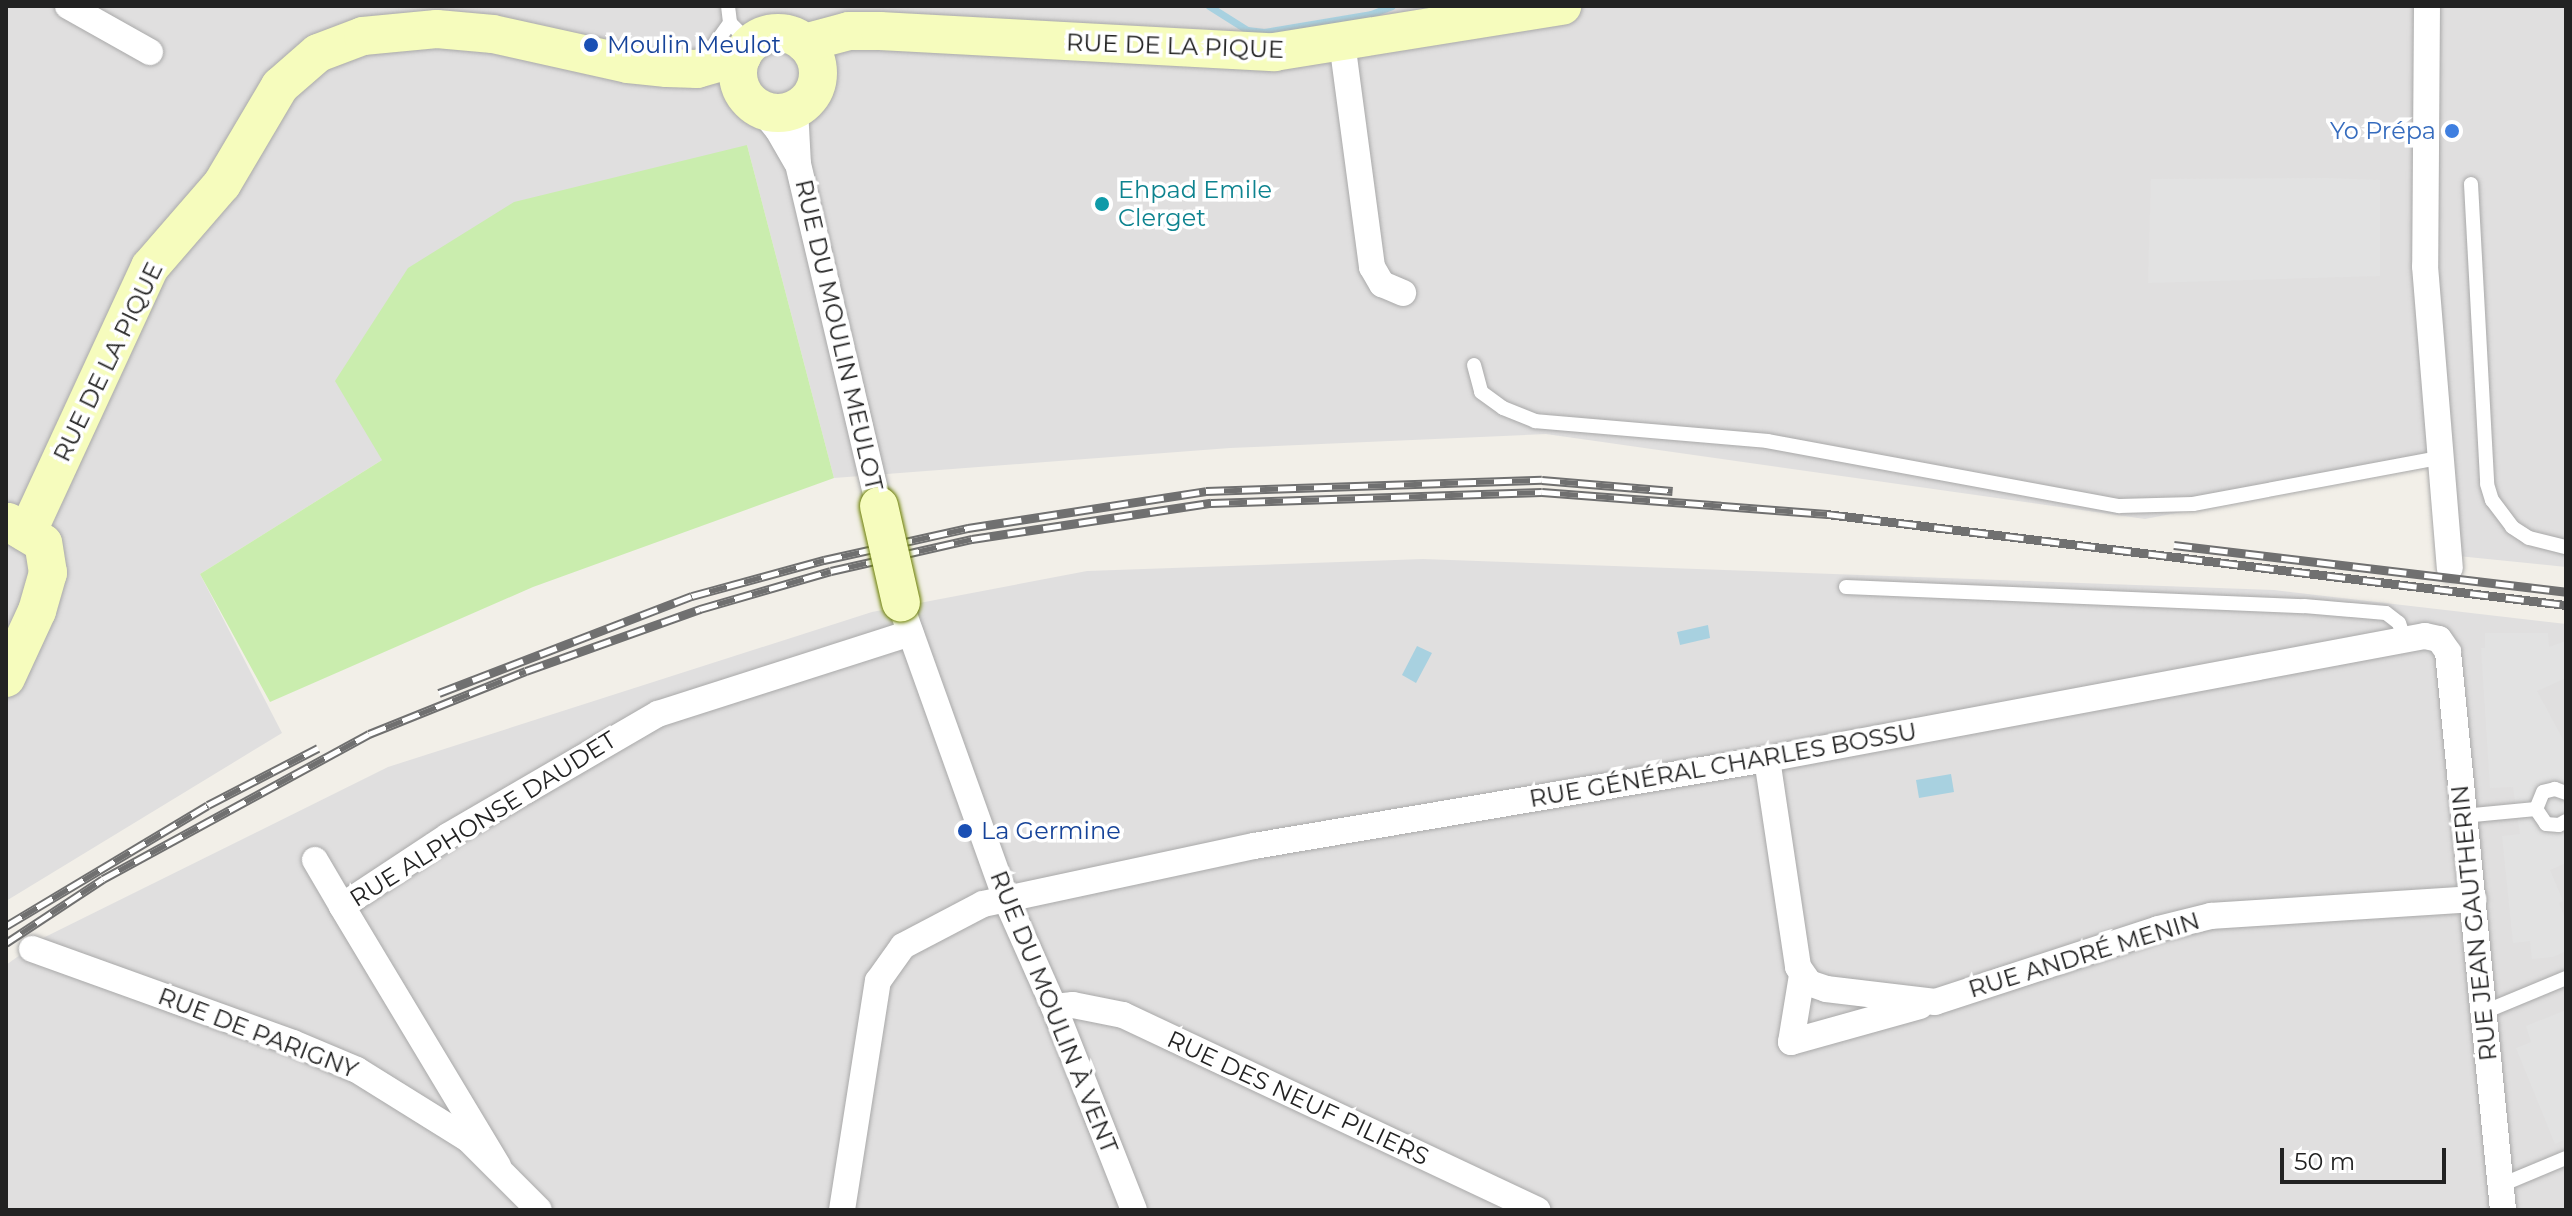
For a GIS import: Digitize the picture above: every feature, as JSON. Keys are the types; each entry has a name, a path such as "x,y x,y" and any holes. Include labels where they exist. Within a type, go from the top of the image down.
{"street":[{"path":"68,6 150,52"},
{"name":"RUE DE LA PIQUE","path":"17,527 150,267 222,184 280,86 318,53 363,36 437,29 493,34 628,64 753,71 761,37 783,34 811,58 849,31 1274,52 1562,6"},
{"path":"2427,6 2425,266 2438,458 2450,568"},
{"path":"1342,42 1372,267 1382,284 1403,293"},
{"path":"753,71 811,95 811,58"},
{"name":"RUE DU MOULIN MEULOT","path":"753,71 778,130 798,164 879,506"},
{"path":"879,506 905,618"},
{"path":"6,678 37,611 48,573 43,543 17,527"},
{"name":"RUE DU MOULIN À VENT","path":"905,618 1006,899 1054,1007 1134,1210"},
{"name":"RUE ALPHONSE DAUDET","path":"498,1166 342,906 462,828 658,714 905,618"},
{"name":"RUE GÉNÉRAL CHARLES BOSSU","path":"842,1210 882,971 903,946 983,904 1254,846 1767,759 2404,638 2425,636 2439,639"},
{"name":"RUE JEAN GAUTHERIN","path":"2439,639 2448,652 2502,1197"},
{"name":"RUE ANDRÉ MENIN","path":"1767,759 1796,958 1802,975 1791,1042 1935,1002 2158,929 2211,916 2473,899"},
{"path":"315,860 342,906"},
{"name":"RUE DE PARIGNY","path":"32,949 332,1058 443,1121 498,1166 539,1210"},
{"name":"RUE ANDRÉ MENIN","path":"1802,975 1816,986 1826,989 1935,1002"},
{"name":"RUE DES NEUF PILIERS","path":"1054,1007 1073,1005 1123,1015 1537,1210"}],"lane":[{"path":"728,6 753,71"},
{"path":"2471,184 2487,484 2492,500 2512,527 2544,543 2566,547"},
{"path":"1474,365 1481,392 1515,414 1548,424 1767,441 2119,506 2193,504 2438,458"},
{"path":"1846,587 2288,605 2386,613 2399,623 2404,638"},
{"path":"2536,809 2543,792 2555,789 2566,793"},
{"path":"2463,816 2536,809"},
{"path":"2536,809 2546,824 2559,825 2566,821"},
{"path":"2484,1012 2566,978"},
{"path":"2502,1197 2566,1158"}],"shaded area":[{"path":"6,6 2566,6 2566,567 2438,554 2428,465 2145,519 1546,434 1230,448 834,478 747,145 382,460 200,574 282,733 6,901"},
{"path":"2151,179 2380,180 2380,276 2148,283"},
{"path":"1423,559 2274,590 2566,624 2566,1210 6,1210 6,965 45,937 388,767 872,612 1087,571"},
{"path":"2485,633 2548,633 2549,647 2566,641 2566,678 2537,691 2566,745 2566,863 2550,870 2563,901 2559,903 2566,921 2566,951 2553,957 2532,959 2530,941 2513,943 2502,836 2520,834 2513,787 2490,788 2481,648 2485,648"},
{"path":"2566,1010 2566,1139 2555,1144 2516,1048 2531,1042 2526,1026"}],"green space":[{"path":"747,145 834,478 533,587 270,702 200,574 382,460 335,381 408,268 514,202"}],"water":[{"path":"1708,625 1710,638 1680,645 1677,632"},
{"path":"1417,646 1432,653 1416,683 1402,675"},
{"path":"1951,774 1954,792 1919,798 1916,780"}],"waterway":[{"path":"1209,6 1247,30 1264,32 1371,14 1392,6"}],"railway":[{"path":"439,693 692,596 824,560 968,528 1206,491 1542,480 1673,491"},
{"path":"6,943 103,879 369,734 526,671 700,609 831,571 972,539 1211,503 1542,492 1827,514 2566,605"},
{"path":"2174,545 2566,592"},
{"path":"6,926 208,805 318,748"}],"place":[{"name":"Moulin Meulot","path":"591,45"},
{"name":"Yo Prépa","path":"2452,131"},
{"name":"Ehpad Emile Clerget","path":"1102,204"},
{"name":"La Germine","path":"965,831"}]}
